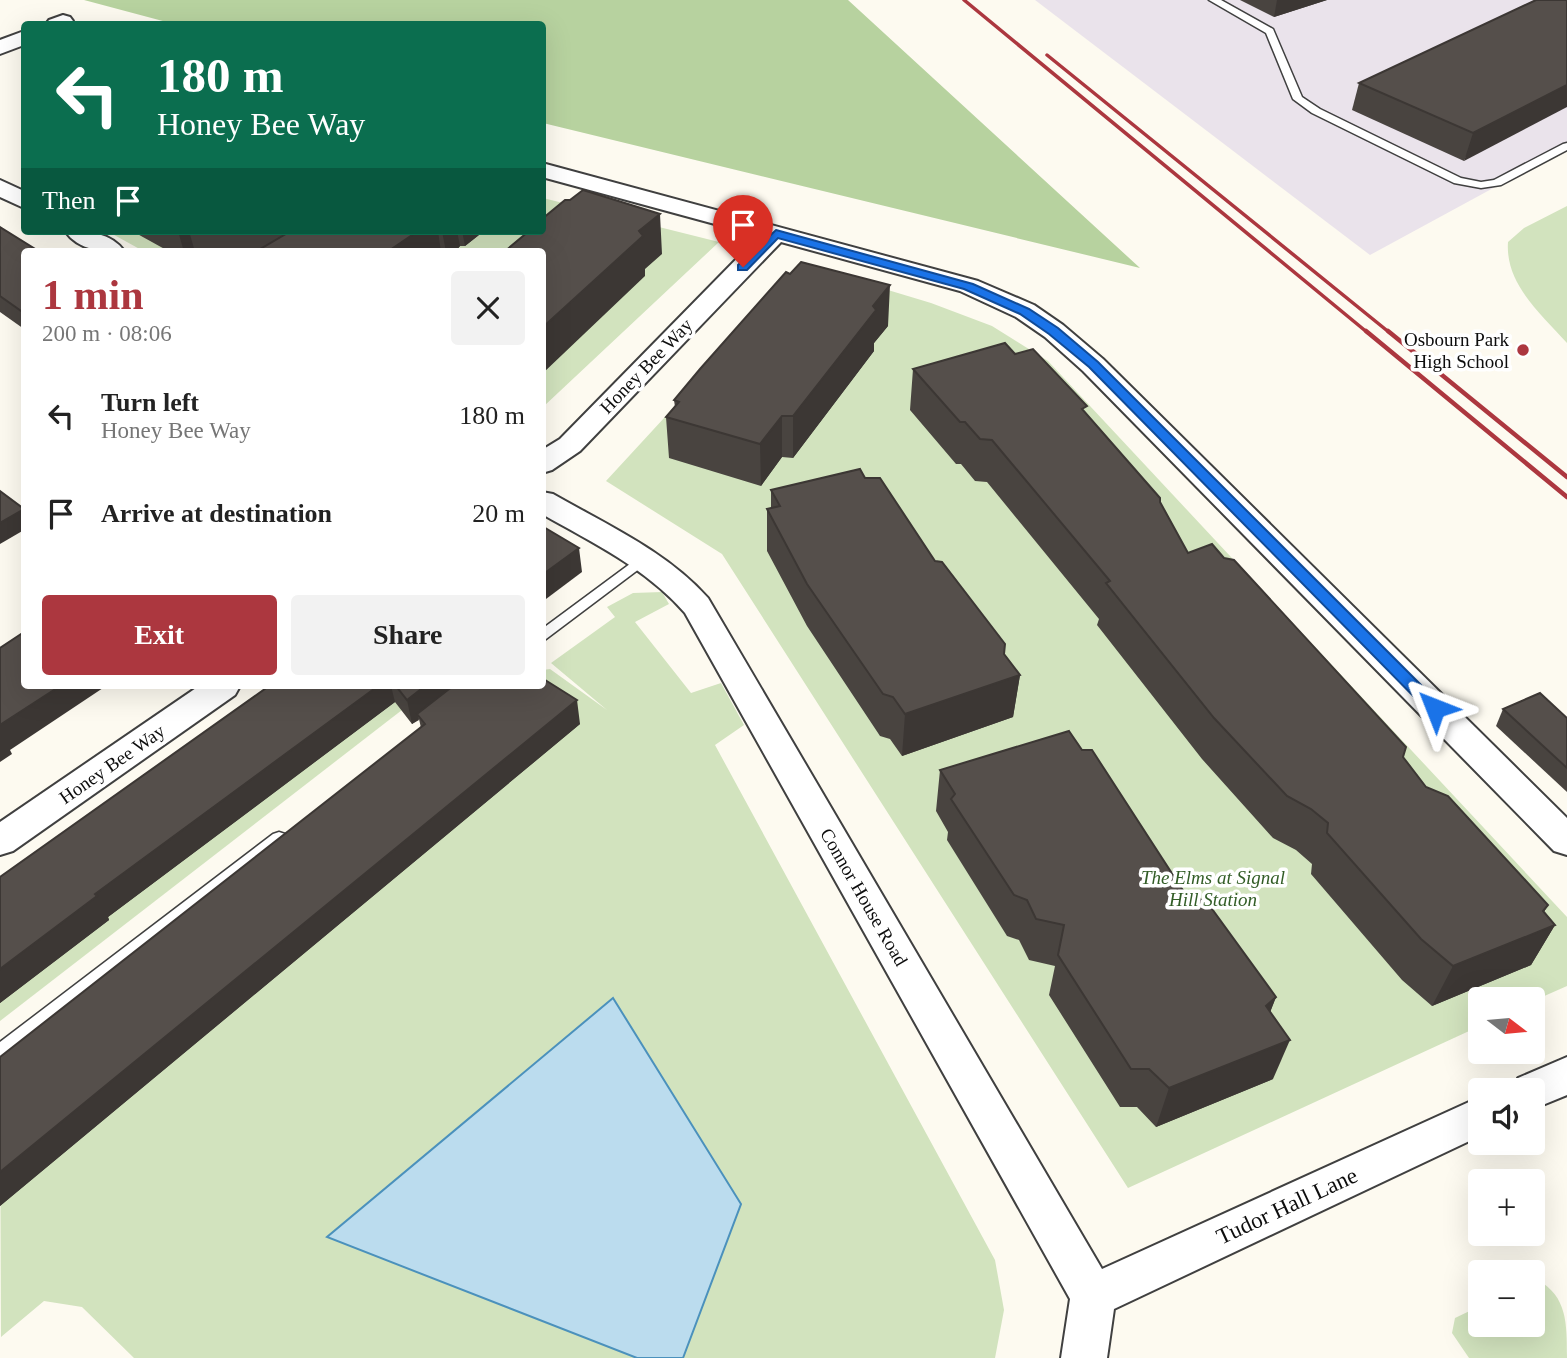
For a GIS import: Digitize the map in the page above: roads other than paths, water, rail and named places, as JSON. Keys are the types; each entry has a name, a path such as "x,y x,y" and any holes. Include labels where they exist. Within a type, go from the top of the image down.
{"street":[{"path":"0,47 21,38"},
{"path":"546,171 969,286 1025,311 1054,331 1132,402 1567,841"},
{"path":"0,187 21,199"},
{"name":"Honey Bee Way","path":"546,461 570,445 776,233"},
{"path":"84,235 106,248"},
{"name":"Connor House Road","path":"546,503 683,587 697,606 1093,1296"},
{"name":"Honey Bee Way","path":"0,841 219,689"},
{"path":"1545,1085 1567,1075"},
{"name":"Tudor Hall Lane","path":"1093,1296 1468,1122"},
{"path":"1084,1358 1093,1296"}],"lane":[{"path":"1213,0 1270,31 1298,99 1316,111 1458,181 1481,185 1497,183 1567,146"},
{"path":"546,634 642,560"},
{"path":"0,1053 293,828"}],"water":[{"path":"613,998 741,1204 683,1358 637,1358 327,1237"}],"railway":[{"path":"964,0 1368,333"},
{"path":"1047,55 1390,333"},
{"path":"1366,331 1567,497"},
{"path":"1388,331 1567,477"}],"place":[{"name":"Osbourn Park High School","path":"1523,350"}],"park label":[{"name":"The Elms at Signal Hill Station","path":"1213,888"}]}
